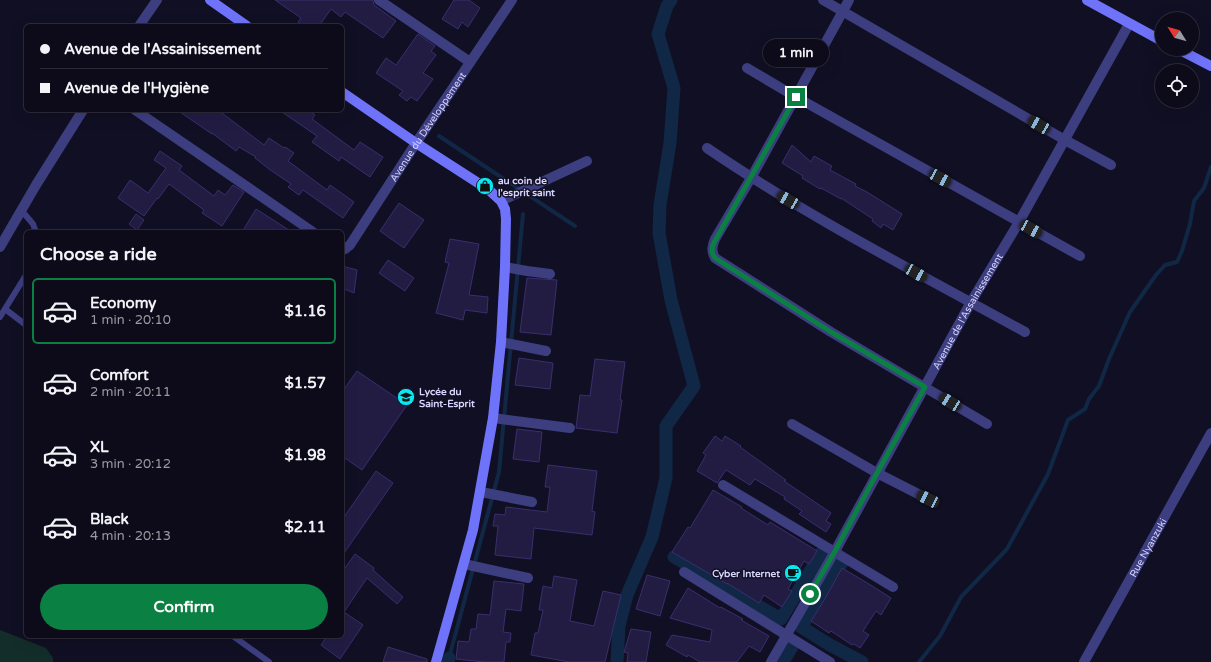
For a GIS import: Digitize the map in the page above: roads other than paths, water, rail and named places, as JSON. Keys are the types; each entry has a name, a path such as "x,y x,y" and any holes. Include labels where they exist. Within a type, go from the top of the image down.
{"street":[{"path":"140,24 157,0"},
{"path":"210,0 244,24"},
{"path":"379,0 470,62"},
{"name":"Avenue du Développement","path":"344,249 350,245 416,143 512,0"},
{"path":"823,0 1065,140 1112,165"},
{"path":"849,0 712,246 712,253 715,258 831,332 987,424"},
{"path":"1087,0 1155,37"},
{"name":"Avenue de l'Assainissement","path":"771,662 834,553 971,302 1019,222 1129,24"},
{"path":"1192,56 1209,65"},
{"path":"747,68 1080,256"},
{"path":"344,93 488,190 501,201 505,209 505,267 501,342 493,418 473,530 436,662"},
{"path":"0,247 82,112"},
{"path":"138,112 310,230"},
{"path":"707,148 751,178 861,243 1025,332"},
{"path":"501,201 587,161"},
{"path":"505,267 550,274"},
{"path":"501,342 546,350"},
{"path":"493,418 570,428"},
{"path":"792,424 877,473 928,499"},
{"name":"Rue Nyanzuki","path":"1084,662 1211,433"},
{"path":"723,485 893,588"},
{"path":"481,492 532,502"},
{"path":"464,564 528,578"},
{"path":"684,572 830,662"}],"lane":[{"path":"22,210 33,224 35,230"},
{"path":"0,317 24,278"},
{"path":"5,310 24,324"},
{"path":"236,638 269,662"}],"waterway":[{"path":"617,662 619,626 627,595 652,537 666,478 666,426 694,386 671,300 659,233 660,205 670,143 674,88 658,34 667,6 671,0"},
{"path":"439,136 575,226"},
{"path":"919,662 940,636 961,597 1007,549 1048,474 1068,420 1085,409 1089,399 1099,386 1109,359 1130,312 1156,275 1165,265 1177,262 1190,224 1194,201 1204,188 1211,167"},
{"path":"449,658 499,472 523,214"},
{"path":"674,557 781,619 821,553"},
{"path":"843,561 801,627 862,662"},
{"path":"783,662 793,645"},
{"path":"448,662 449,658"}],"place":[{"name":"au coin de l'esprit saint","path":"485,186"},
{"name":"Lycée du Saint-Esprit","path":"406,397"},
{"name":"Cyber Internet","path":"793,573"}]}
